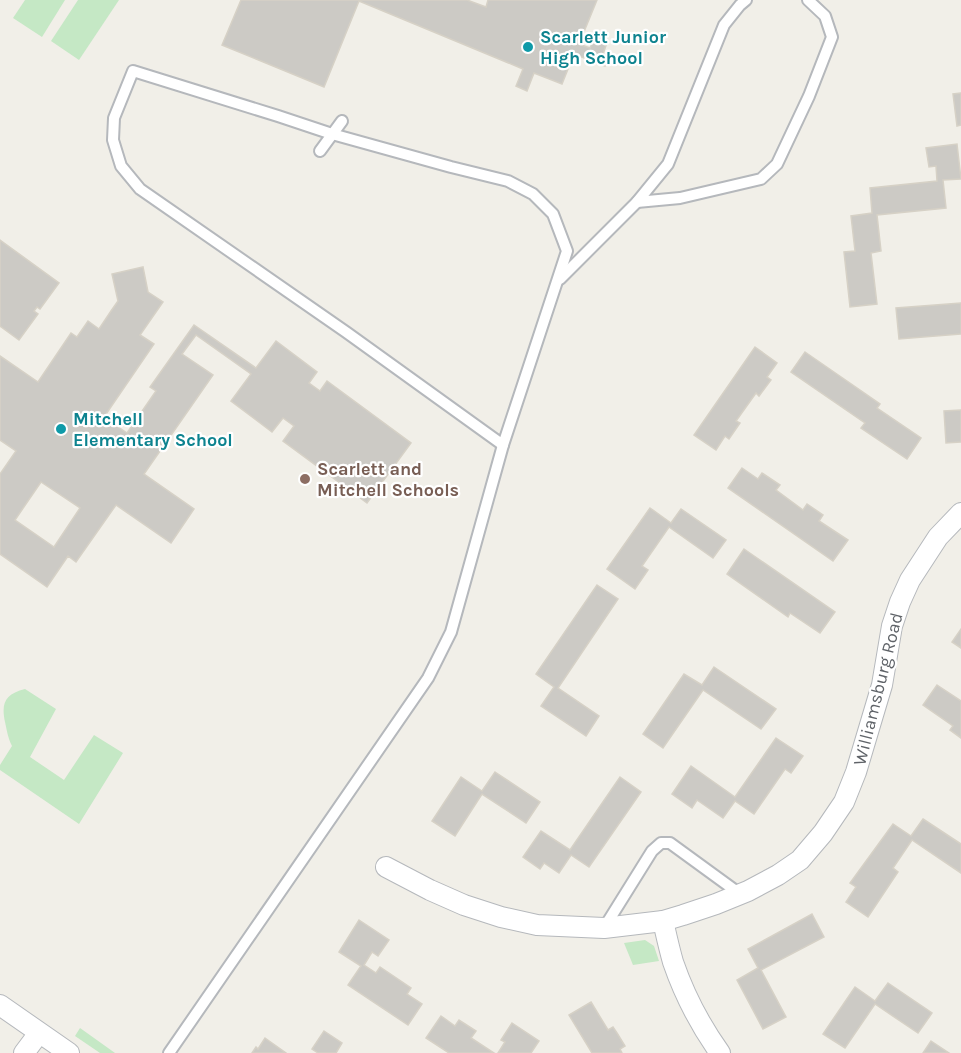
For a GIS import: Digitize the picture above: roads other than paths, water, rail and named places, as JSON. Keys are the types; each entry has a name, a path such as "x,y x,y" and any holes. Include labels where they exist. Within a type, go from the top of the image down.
{"street":[{"name":"Williamsburg Road","path":"386,867 447,897 501,917 537,925 604,928 663,921 716,904 778,875 800,860 823,833 844,802 856,772 882,685 892,626 900,602 910,580 938,537 961,513"},
{"path":"663,921 673,962 685,992 699,1022 720,1053"},
{"path":"0,1005 69,1053"},
{"path":"24,1053 39,1033"}],"lane":[{"path":"557,282 637,202 668,164 724,25 746,0"},
{"path":"637,202 680,198 761,179 777,164 809,96 832,38 825,16 808,0"},
{"path":"169,1053 428,678 451,632 503,446 567,251 553,214 533,194 508,181 332,134 133,71 114,118 113,140 121,166 140,189 346,332 503,446"},
{"path":"320,151 342,121"},
{"path":"234,270 241,260"},
{"path":"604,928 652,851 661,843 670,843 740,894"}],"place":[{"name":"Scarlett Junior High School","path":"528,47"},
{"name":"Mitchell Elementary School","path":"61,429"},
{"name":"Scarlett and Mitchell Schools","path":"305,479"}]}
